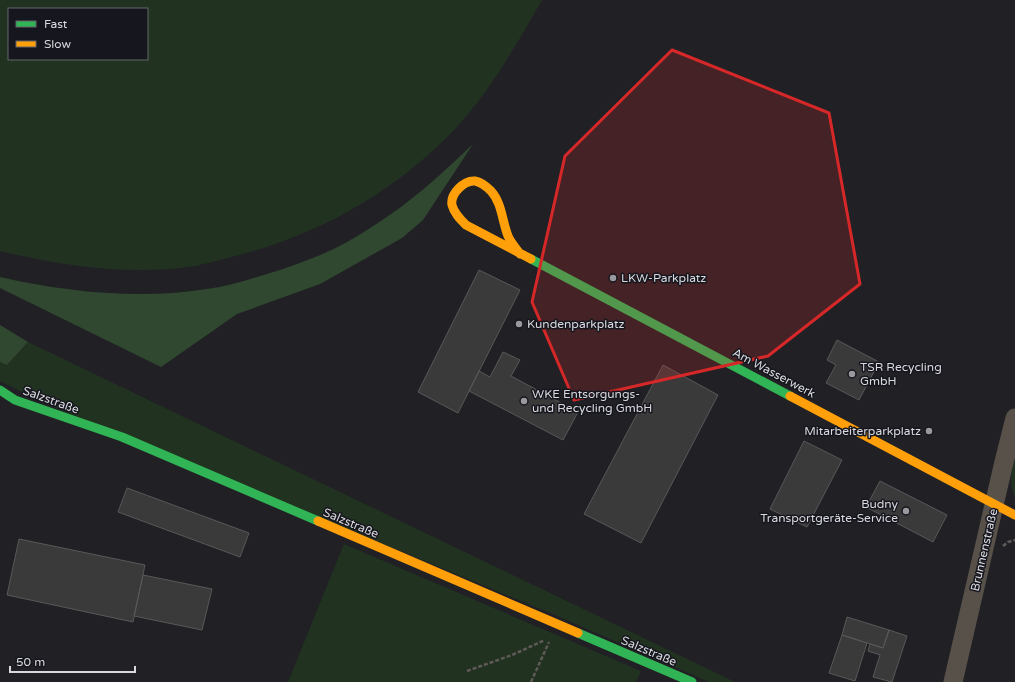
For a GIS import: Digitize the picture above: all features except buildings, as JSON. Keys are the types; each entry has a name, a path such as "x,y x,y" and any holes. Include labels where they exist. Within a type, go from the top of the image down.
{"street":[{"name":"Am Wasserwerk","path":"520,254 509,237 496,199 491,191 482,183 473,181 457,190 452,203 456,216 466,226 1015,515"},
{"name":"Salzstraße","path":"0,390 15,400 122,438 692,682"},
{"name":"Brunnenstraße","path":"953,682 1015,418"}],"path":[{"path":"467,671 512,655 551,638 531,682"}],"highlighted area":[{"path":"672,50 829,113 860,284 768,356 574,400 532,302 565,156"}],"green space":[{"path":"0,0 542,0 491,84 454,130 405,174 378,193 321,226 290,239 259,249 195,266 171,269 121,270 97,268 0,251"},
{"path":"473,144 423,220 402,238 320,284 237,314 161,367 0,288 0,277 51,287 103,293 129,294 181,292 235,284 314,258 358,235 392,214 413,198"},
{"path":"0,325 28,342 7,365 0,362"},
{"path":"28,342 735,682 709,682 562,618 42,402 0,381 0,362 7,365"},
{"path":"1015,451 1015,497 1011,480"},
{"path":"344,544 641,671 636,682 288,682"}],"traffic: fast":[{"path":"531,259 790,396"},
{"path":"0,390 15,400 122,437 318,521"},
{"path":"578,633 692,682"}],"traffic: slow":[{"path":"520,254 518,252 508,236 500,207 491,191 486,186 475,181 462,185 455,192 452,201 453,208 459,218 466,225 531,259"},
{"path":"790,396 1015,515"},
{"path":"318,521 578,633"}],"place":[{"name":"LKW-Parkplatz","path":"613,278"},
{"name":"Kundenparkplatz","path":"519,324"},
{"name":"TSR Recycling GmbH","path":"852,374"},
{"name":"WKE Entsorgungs- und Recycling GmbH","path":"524,401"},
{"name":"Mitarbeiterparkplatz","path":"929,431"},
{"name":"Budny Transportgeräte-Service","path":"906,511"}]}
